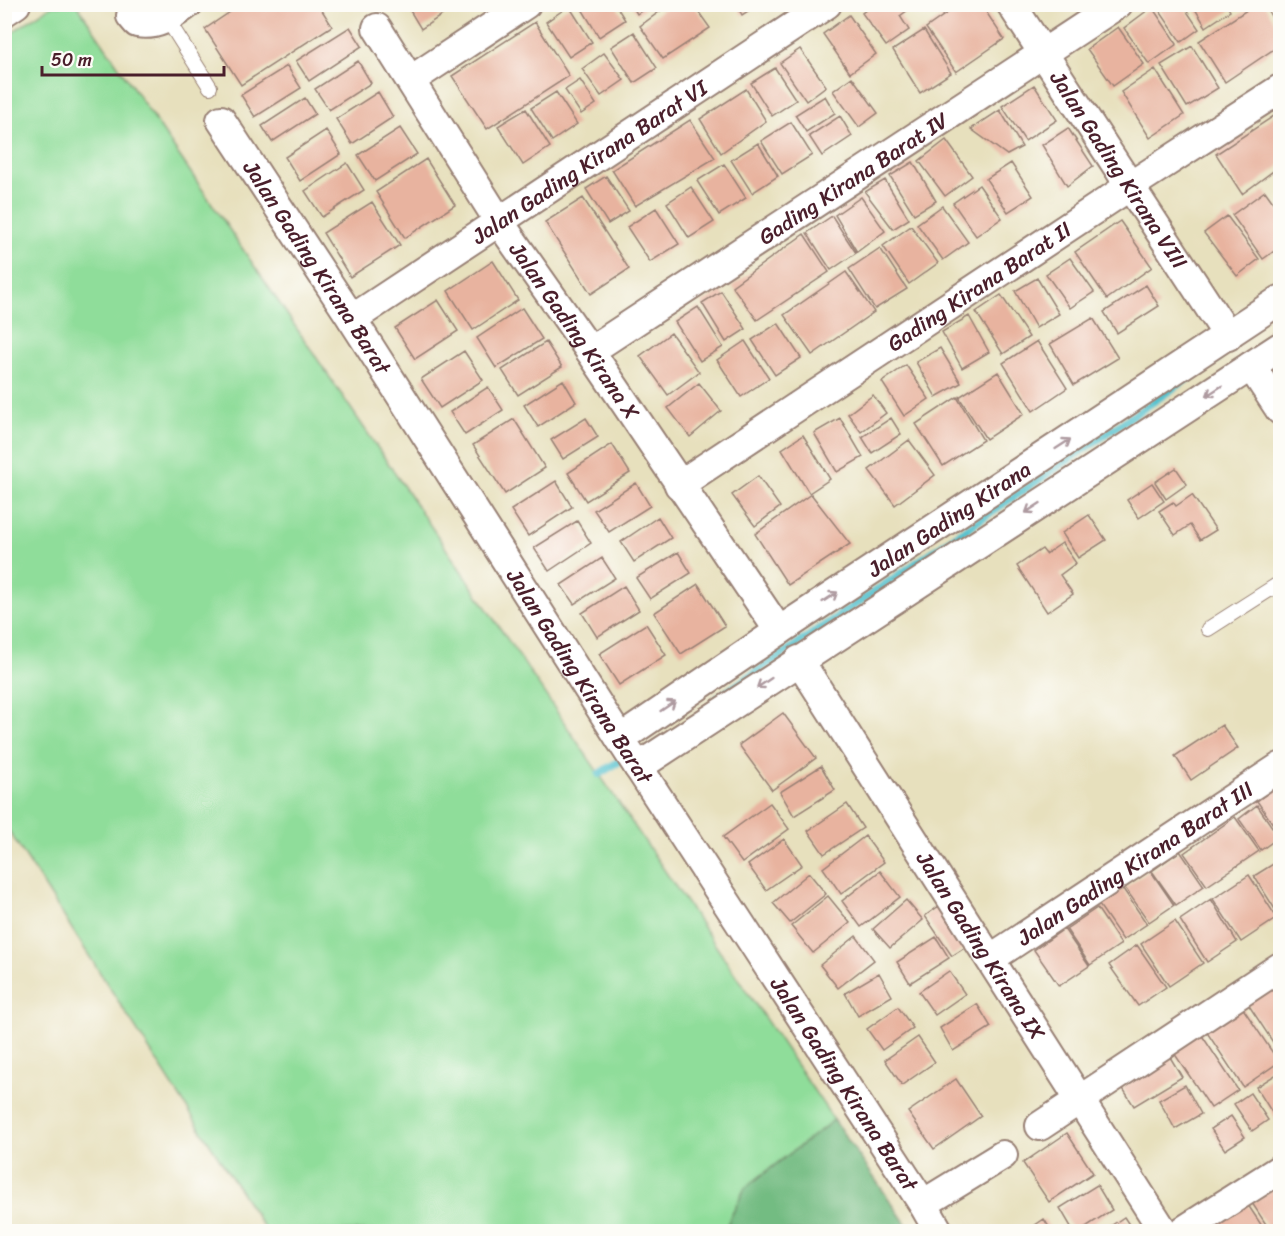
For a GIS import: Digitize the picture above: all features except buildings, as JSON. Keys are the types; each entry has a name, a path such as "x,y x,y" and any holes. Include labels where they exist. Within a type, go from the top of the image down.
{"street":[{"path":"4,12 16,4"},
{"path":"134,4 130,16 137,23 147,25 178,11"},
{"path":"411,80 526,4"},
{"name":"Jalan Gading Kirana Barat VI","path":"352,319 500,223 826,4"},
{"name":"Jalan Gading Kirana VIII","path":"1011,4 1228,336"},
{"name":"Gading Kirana Barat IV","path":"590,351 1118,4"},
{"name":"Jalan Gading Kirana X","path":"377,28 500,223 590,351 778,631"},
{"name":"Gading Kirana Barat II","path":"679,485 1130,186 1281,89"},
{"name":"Jalan Gading Kirana Barat","path":"221,120 352,319 939,1232"},
{"name":"Jalan Gading Kirana","path":"620,739 778,631 1281,300"},
{"name":"Jalan Gading Kirana","path":"638,767 1281,347"},
{"path":"1251,366 1281,410"},
{"name":"Jalan Gading Kirana IX","path":"799,660 1164,1232"},
{"name":"Jalan Gading Kirana Barat III","path":"990,960 1281,767"},
{"path":"1040,1126 1079,1098 1281,967"},
{"path":"923,1204 1003,1155"},
{"path":"1181,1232 1281,1169"}],"lane":[{"path":"178,11 210,87"},
{"path":"1208,629 1281,583"}],"green space":[{"path":"53,5 77,5 834,1120 745,1188 724,1231 266,1231 5,825 5,37"},
{"path":"834,1120 911,1231 724,1231 745,1188"}],"waterway":[{"path":"718,698 1219,357"},
{"path":"599,774 626,757"}]}
